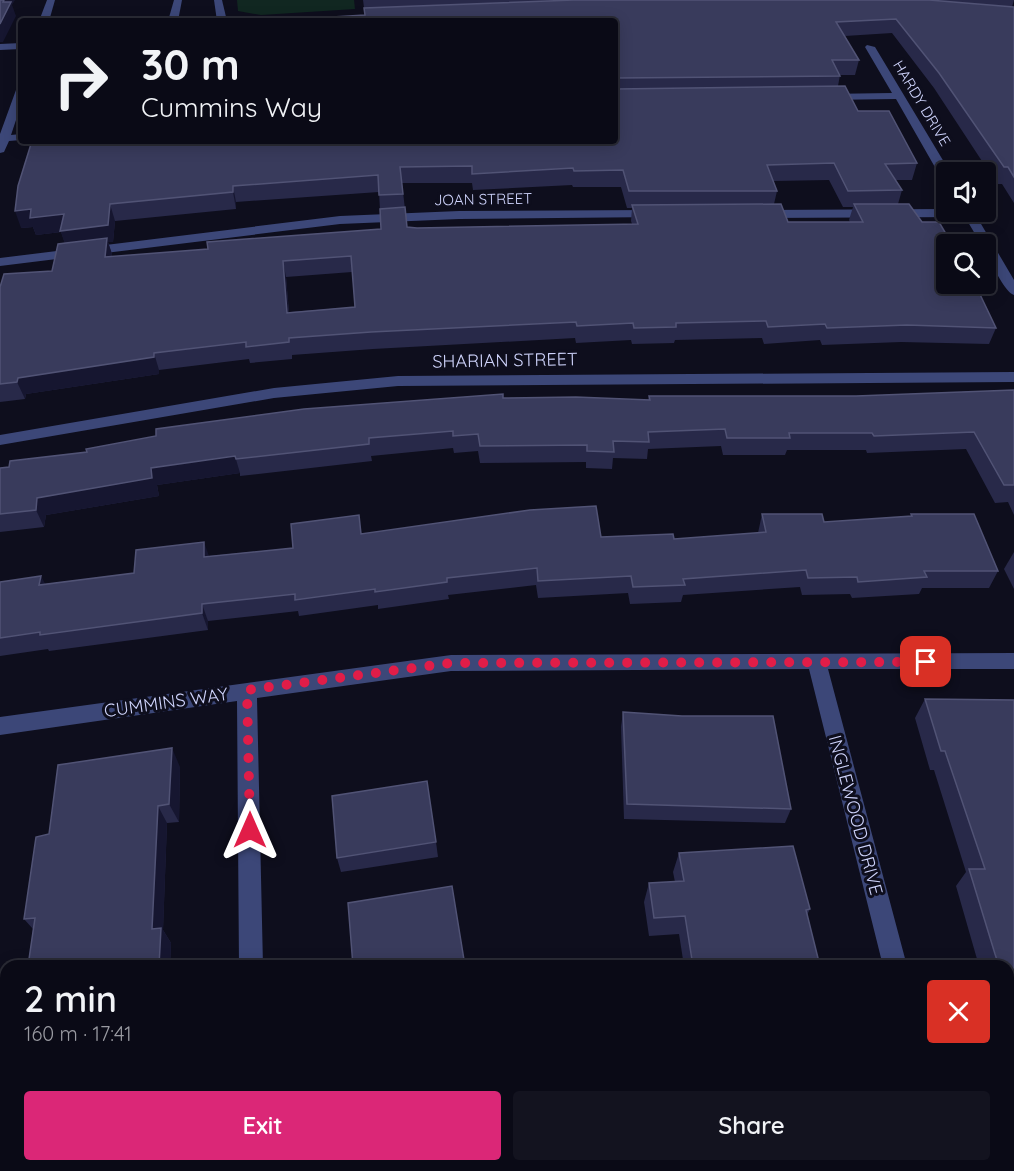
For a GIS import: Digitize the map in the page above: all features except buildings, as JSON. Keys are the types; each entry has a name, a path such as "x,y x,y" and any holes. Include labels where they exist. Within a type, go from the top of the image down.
{"street":[{"path":"45,18 51,0"},
{"path":"175,18 178,0"},
{"path":"218,0 221,18"},
{"path":"0,47 18,46"},
{"name":"HARDY DRIVE","path":"870,47 938,162"},
{"path":"816,97 899,96"},
{"path":"1,142 18,98"},
{"path":"1,142 18,138"},
{"path":"744,214 936,212"},
{"name":"JOAN STREET","path":"0,262 340,220 459,215 673,214"},
{"path":"974,222 1014,291"},
{"name":"SHARIAN STREET","path":"0,440 274,393 398,381 1014,377"},
{"name":"CUMMINS WAY","path":"0,726 451,663 1014,661"},
{"name":"INGLEWOOD DRIVE","path":"817,663 893,960"},
{"path":"247,690 251,960"}],"green space":[{"path":"237,0 354,0 355,9 261,15 238,11"}],"route":[{"path":"250,830 247,690 451,663 926,662"}]}
